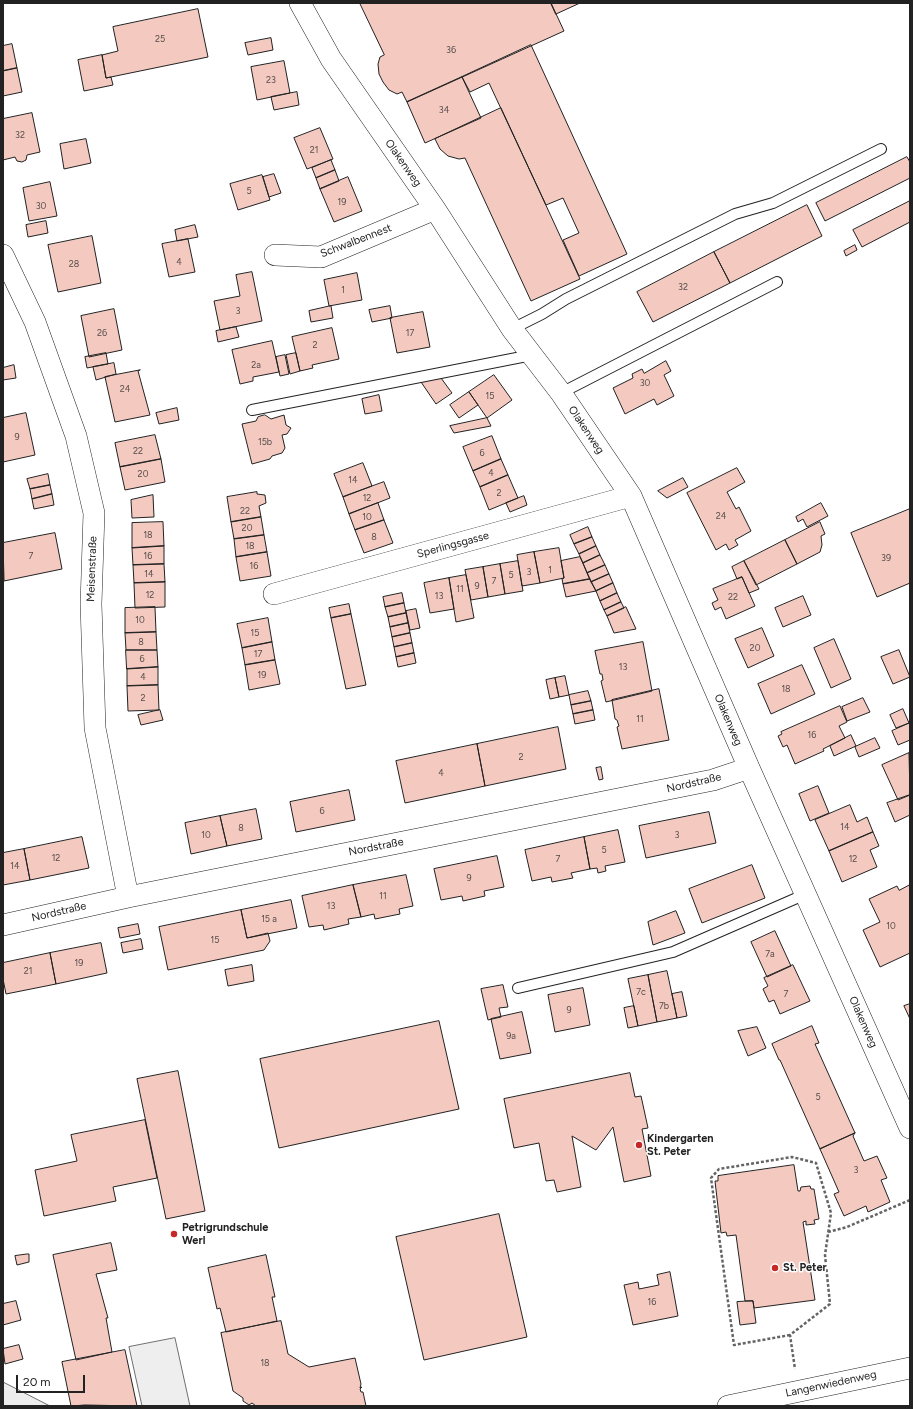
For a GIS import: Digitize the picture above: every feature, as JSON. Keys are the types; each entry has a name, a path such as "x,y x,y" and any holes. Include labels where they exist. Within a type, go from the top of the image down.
{"street":[{"name":"Olakenweg","path":"300,3 331,59 435,209 512,329 560,393 631,496 748,768 910,1128"},
{"name":"Schwalbennest","path":"275,255 321,257 435,209"},
{"name":"Meisenstraße","path":"3,255 8,279 35,322 76,436 94,513 91,604 95,728 128,897"},
{"name":"Sperlingsgasse","path":"274,594 631,496"},
{"name":"Nordstraße","path":"3,925 128,897 713,780 748,768"},
{"name":"Langenwiedenweg","path":"728,1406 910,1368"}],"lane":[{"path":"512,329 542,314 566,299 735,214 773,203 881,149"},
{"path":"560,393 777,282"},
{"path":"252,410 532,355"},
{"path":"518,988 673,952 806,894"}],"path":[{"path":"792,1156 816,1162 831,1213 825,1255 830,1304 790,1335 734,1345 710,1178 719,1169 792,1156"},
{"path":"828,1232 847,1227 910,1200"},
{"path":"790,1335 798,1391"}],"shaded area":[{"path":"175,1338 190,1406 142,1406 129,1347"},
{"path":"3,1382 50,1406 3,1406"}],"building":[{"path":"360,3 551,3 564,31 407,102 402,92 397,94 389,90 379,74 378,64 380,57 384,55"},
{"path":"551,3 580,3 556,14"},
{"path":"198,9 208,57 106,78 102,55 118,51 113,27"},
{"path":"271,38 273,50 248,55 245,43"},
{"path":"12,44 17,68 3,71 3,46"},
{"path":"531,45 627,254 579,276 563,240 579,233 563,198 546,205 489,83 470,92 462,77"},
{"path":"102,55 106,78 111,77 113,85 84,91 78,60"},
{"path":"284,61 290,93 257,100 251,67"},
{"path":"17,68 22,92 3,96 3,71"},
{"path":"462,77 481,118 425,143 407,102"},
{"path":"297,92 299,105 274,110 271,97"},
{"path":"501,108 580,279 531,301 465,158 459,159 448,156 440,149 435,139"},
{"path":"32,113 40,152 27,155 26,160 22,162 17,161 15,157 3,160 3,119"},
{"path":"320,128 333,159 307,169 294,138"},
{"path":"86,139 91,163 64,169 60,144"},
{"path":"907,157 910,162 910,178 825,221 816,203"},
{"path":"331,160 335,170 316,178 312,168"},
{"path":"335,170 339,181 320,189 316,178"},
{"path":"274,174 281,193 269,197 263,177"},
{"path":"262,175 270,200 238,210 230,184"},
{"path":"348,177 362,211 334,222 320,189"},
{"path":"50,182 57,216 29,221 23,188"},
{"path":"910,201 910,222 862,247 853,230"},
{"path":"807,205 822,236 730,283 714,252"},
{"path":"46,221 48,233 28,237 26,225"},
{"path":"195,225 198,237 177,241 175,230"},
{"path":"92,236 101,283 58,292 48,245"},
{"path":"188,239 195,272 169,277 162,244"},
{"path":"855,245 857,250 846,256 844,251"},
{"path":"714,252 730,283 653,322 637,292"},
{"path":"252,272 262,321 220,330 214,301 240,296 236,275"},
{"path":"357,273 362,300 329,306 324,280"},
{"path":"331,306 333,318 311,322 309,311"},
{"path":"390,306 392,318 372,322 369,310"},
{"path":"114,309 122,350 89,357 81,316"},
{"path":"423,312 430,347 397,353 390,318"},
{"path":"236,327 239,337 218,342 216,331"},
{"path":"332,328 339,359 312,365 313,368 300,371 292,337"},
{"path":"272,341 279,372 253,377 253,381 240,384 232,350"},
{"path":"106,353 108,364 87,368 85,357"},
{"path":"296,353 300,371 290,374 286,355"},
{"path":"285,355 289,374 280,376 276,357"},
{"path":"666,361 671,371 664,375 674,396 657,405 654,399 625,414 613,388 633,378 632,374 642,369 644,373"},
{"path":"114,363 116,374 96,380 93,367"},
{"path":"14,365 16,378 3,380 3,368"},
{"path":"140,370 138,371 150,415 115,422 105,377"},
{"path":"494,375 512,400 487,418 469,392"},
{"path":"441,378 452,393 436,404 421,382"},
{"path":"469,392 478,405 459,418 450,405"},
{"path":"379,395 382,411 365,414 362,399"},
{"path":"177,408 179,420 159,424 156,413"},
{"path":"26,413 35,455 3,462 3,418"},
{"path":"265,415 271,419 284,415 286,425 291,428 287,434 282,435 285,448 282,453 272,456 270,459 252,464 242,424 256,421 258,417"},
{"path":"487,418 491,426 454,433 450,426"},
{"path":"155,435 161,459 120,467 115,443"},
{"path":"492,436 501,459 473,471 463,447"},
{"path":"161,459 165,482 125,490 120,467"},
{"path":"501,459 508,475 480,487 473,471"},
{"path":"363,463 372,486 343,497 334,474"},
{"path":"737,468 745,482 727,492 736,509 739,507 751,531 735,540 738,545 729,550 726,544 716,550 687,493"},
{"path":"48,474 50,485 30,489 27,479"},
{"path":"508,475 518,498 489,510 480,487"},
{"path":"683,478 688,487 667,498 658,491"},
{"path":"384,482 390,498 349,514 343,497"},
{"path":"50,485 52,494 32,499 30,489"},
{"path":"257,492 257,494 265,495 266,503 259,506 261,517 231,522 227,497"},
{"path":"52,494 54,505 34,509 32,499"},
{"path":"153,495 154,517 132,518 131,500"},
{"path":"524,496 527,505 510,512 506,503"},
{"path":"378,503 384,520 355,530 349,514"},
{"path":"821,503 828,516 807,527 803,519 798,522 796,517"},
{"path":"910,509 910,583 877,597 851,533"},
{"path":"261,517 264,535 234,539 231,522"},
{"path":"384,520 393,543 364,553 355,530"},
{"path":"163,522 164,546 132,548 132,523"},
{"path":"820,522 825,534 821,536 822,545 820,552 797,564 785,540"},
{"path":"588,527 592,537 574,544 570,535"},
{"path":"55,533 62,569 4,581 3,543"},
{"path":"264,535 267,552 236,557 234,539"},
{"path":"592,537 596,546 579,554 574,544"},
{"path":"785,540 797,564 756,585 744,561"},
{"path":"164,546 164,564 133,565 132,548"},
{"path":"596,546 600,555 583,563 579,554"},
{"path":"559,548 564,578 540,583 534,552"},
{"path":"267,552 271,576 240,581 236,557"},
{"path":"534,552 540,583 522,586 517,555"},
{"path":"600,555 605,565 587,573 583,563"},
{"path":"580,557 590,579 563,584 562,579 564,578 561,561"},
{"path":"518,561 523,591 505,594 500,564"},
{"path":"744,561 759,589 749,593 742,577 737,579 732,567"},
{"path":"164,564 165,582 134,583 133,565"},
{"path":"500,564 505,594 488,597 483,567"},
{"path":"605,565 609,574 591,582 587,573"},
{"path":"483,567 488,597 471,600 465,570"},
{"path":"609,574 613,583 596,591 591,582"},
{"path":"466,575 474,618 456,622 449,578"},
{"path":"742,577 755,606 726,619 721,607 715,610 712,603 718,600 713,589"},
{"path":"449,578 454,609 430,613 424,583"},
{"path":"590,579 596,591 566,597 563,584"},
{"path":"165,582 165,607 135,608 134,583"},
{"path":"613,583 617,593 600,601 596,591"},
{"path":"402,593 404,603 385,607 383,597"},
{"path":"617,593 621,602 604,610 600,601"},
{"path":"803,596 811,615 783,627 775,608"},
{"path":"621,602 624,608 607,616 604,610"},
{"path":"404,603 406,613 388,617 385,607"},
{"path":"349,604 351,614 331,618 329,608"},
{"path":"155,607 156,632 125,633 125,608"},
{"path":"626,607 636,629 614,633 607,616"},
{"path":"416,609 420,628 410,630 406,611"},
{"path":"406,613 408,623 390,627 388,617"},
{"path":"351,614 366,685 346,689 331,618"},
{"path":"268,618 272,642 242,648 237,624"},
{"path":"408,623 410,633 392,637 390,627"},
{"path":"762,628 774,656 748,668 735,639"},
{"path":"156,632 157,650 126,650 125,633"},
{"path":"410,633 412,643 394,647 392,637"},
{"path":"834,639 851,679 831,688 814,648"},
{"path":"272,642 275,660 245,665 242,648"},
{"path":"643,642 652,691 606,702 601,681 603,680 602,674 600,674 595,651"},
{"path":"412,643 414,653 396,657 394,647"},
{"path":"126,650 157,650 158,667 127,669"},
{"path":"899,650 910,677 893,684 881,657"},
{"path":"414,653 416,663 398,667 396,657"},
{"path":"275,660 280,684 249,690 245,665"},
{"path":"802,665 815,694 771,714 758,684"},
{"path":"158,667 158,685 127,686 127,669"},
{"path":"565,676 569,695 559,697 555,678"},
{"path":"555,678 559,697 550,699 546,680"},
{"path":"158,685 159,710 128,711 127,686"},
{"path":"659,689 669,740 622,749 617,727 619,726 617,720 615,719 612,700"},
{"path":"588,691 591,701 571,705 569,695"},
{"path":"863,698 870,712 847,721 842,707"},
{"path":"591,701 593,710 573,714 571,705"},
{"path":"840,706 847,722 839,726 845,738 823,749 824,751 795,764 787,745 783,747 778,736 782,734 781,732"},
{"path":"903,709 909,723 896,728 890,715"},
{"path":"160,710 163,720 141,725 138,715"},
{"path":"593,710 595,720 575,724 573,714"},
{"path":"910,723 910,740 898,745 892,731"},
{"path":"558,727 566,769 485,786 477,744"},
{"path":"851,735 856,746 834,756 830,746"},
{"path":"875,738 880,748 859,757 855,747"},
{"path":"477,744 485,786 405,803 396,761"},
{"path":"909,753 910,795 898,800 882,765"},
{"path":"601,767 603,779 599,780 596,768"},
{"path":"818,786 829,813 810,821 799,794"},
{"path":"349,790 355,820 296,832 290,802"},
{"path":"910,795 910,815 895,822 887,803"},
{"path":"850,805 857,822 867,817 873,832 829,851 815,820"},
{"path":"256,809 262,839 227,846 220,816"},
{"path":"709,812 716,843 646,858 639,826"},
{"path":"220,816 227,846 191,854 185,823"},
{"path":"618,830 625,862 605,866 606,871 598,873 597,868 590,869 584,837"},
{"path":"873,832 879,846 870,850 877,867 842,882 829,851"},
{"path":"82,837 89,868 30,880 24,849"},
{"path":"584,837 590,869 571,873 573,878 552,882 551,877 532,881 525,850"},
{"path":"24,849 30,880 3,885 3,853"},
{"path":"497,856 504,887 484,891 485,896 463,901 462,896 441,900 434,869"},
{"path":"752,865 765,898 702,923 689,889"},
{"path":"406,875 413,906 399,909 400,914 375,919 374,914 361,917 353,885"},
{"path":"353,885 361,917 348,919 349,924 324,930 323,925 309,927 302,896"},
{"path":"910,885 910,953 880,967 863,930 880,922 869,899 897,886 899,890"},
{"path":"291,900 297,928 247,938 241,910"},
{"path":"241,910 247,938 268,933 270,941 264,950 168,970 159,927"},
{"path":"676,911 685,933 653,945 648,922"},
{"path":"138,924 140,934 120,938 118,928"},
{"path":"775,931 791,966 767,977 751,942"},
{"path":"141,939 143,949 123,953 121,943"},
{"path":"101,943 107,973 56,984 50,953"},
{"path":"50,953 56,984 6,994 3,979 3,963"},
{"path":"252,965 254,981 228,986 225,970"},
{"path":"793,965 810,1001 780,1014 774,1000 769,1002 763,989 768,986 764,978"},
{"path":"667,971 677,1018 657,1022 648,975"},
{"path":"648,975 657,1022 638,1026 628,979"},
{"path":"503,985 508,1007 499,1008 501,1017 488,1020 481,989"},
{"path":"583,988 590,1025 555,1032 548,995"},
{"path":"682,992 687,1016 677,1018 672,994"},
{"path":"910,1004 910,1019 904,1006"},
{"path":"634,1006 638,1026 628,1028 624,1008"},
{"path":"522,1012 531,1053 500,1059 491,1019"},
{"path":"439,1021 459,1109 279,1148 260,1059"},
{"path":"812,1026 819,1043 815,1044 855,1133 820,1149 772,1044"},
{"path":"757,1027 766,1048 748,1056 738,1031"},
{"path":"178,1071 205,1211 166,1219 137,1079"},
{"path":"630,1073 635,1097 641,1096 648,1128 642,1129 651,1176 624,1182 613,1127 596,1150 572,1136 581,1187 557,1192 554,1180 546,1181 539,1143 514,1148 504,1099"},
{"path":"145,1120 157,1178 113,1187 116,1201 44,1216 35,1170 77,1161 71,1135"},
{"path":"855,1133 853,1136 864,1161 877,1156 887,1178 881,1180 890,1202 868,1212 866,1206 844,1216 834,1194 839,1192 820,1149"},
{"name":"St. Peter","path":"794,1165 798,1191 800,1191 801,1187 810,1186 811,1189 814,1189 819,1219 814,1220 815,1224 806,1225 806,1221 803,1222 815,1300 754,1308 753,1301 745,1301 736,1235 727,1236 726,1232 721,1233 715,1181 718,1181 718,1176"},
{"path":"499,1214 527,1337 424,1360 396,1237"},
{"path":"111,1243 117,1270 96,1274 108,1318 106,1318 112,1352 76,1360 53,1255"},
{"path":"29,1254 29,1262 17,1265 15,1256"},
{"path":"266,1255 275,1297 272,1297 277,1321 226,1332 220,1308 217,1309 208,1268"},
{"path":"670,1272 678,1316 633,1325 624,1285 638,1282 639,1289 659,1285 657,1275"},
{"path":"16,1301 21,1320 3,1325 3,1304"},
{"path":"753,1301 756,1323 740,1325 737,1302"},
{"path":"281,1321 288,1354 309,1367 355,1358 361,1384 360,1388 362,1387 360,1389 361,1392 363,1392 366,1406 256,1406 252,1403 249,1405 243,1401 243,1398 233,1391 221,1333"},
{"path":"19,1345 23,1359 5,1364 3,1349"},
{"path":"125,1350 137,1406 71,1406 62,1362"}],"place":[{"name":"Kindergarten St. Peter","path":"639,1145"},
{"name":"Petrigrundschule Werl","path":"174,1234"},
{"name":"St. Peter","path":"775,1268"}]}
